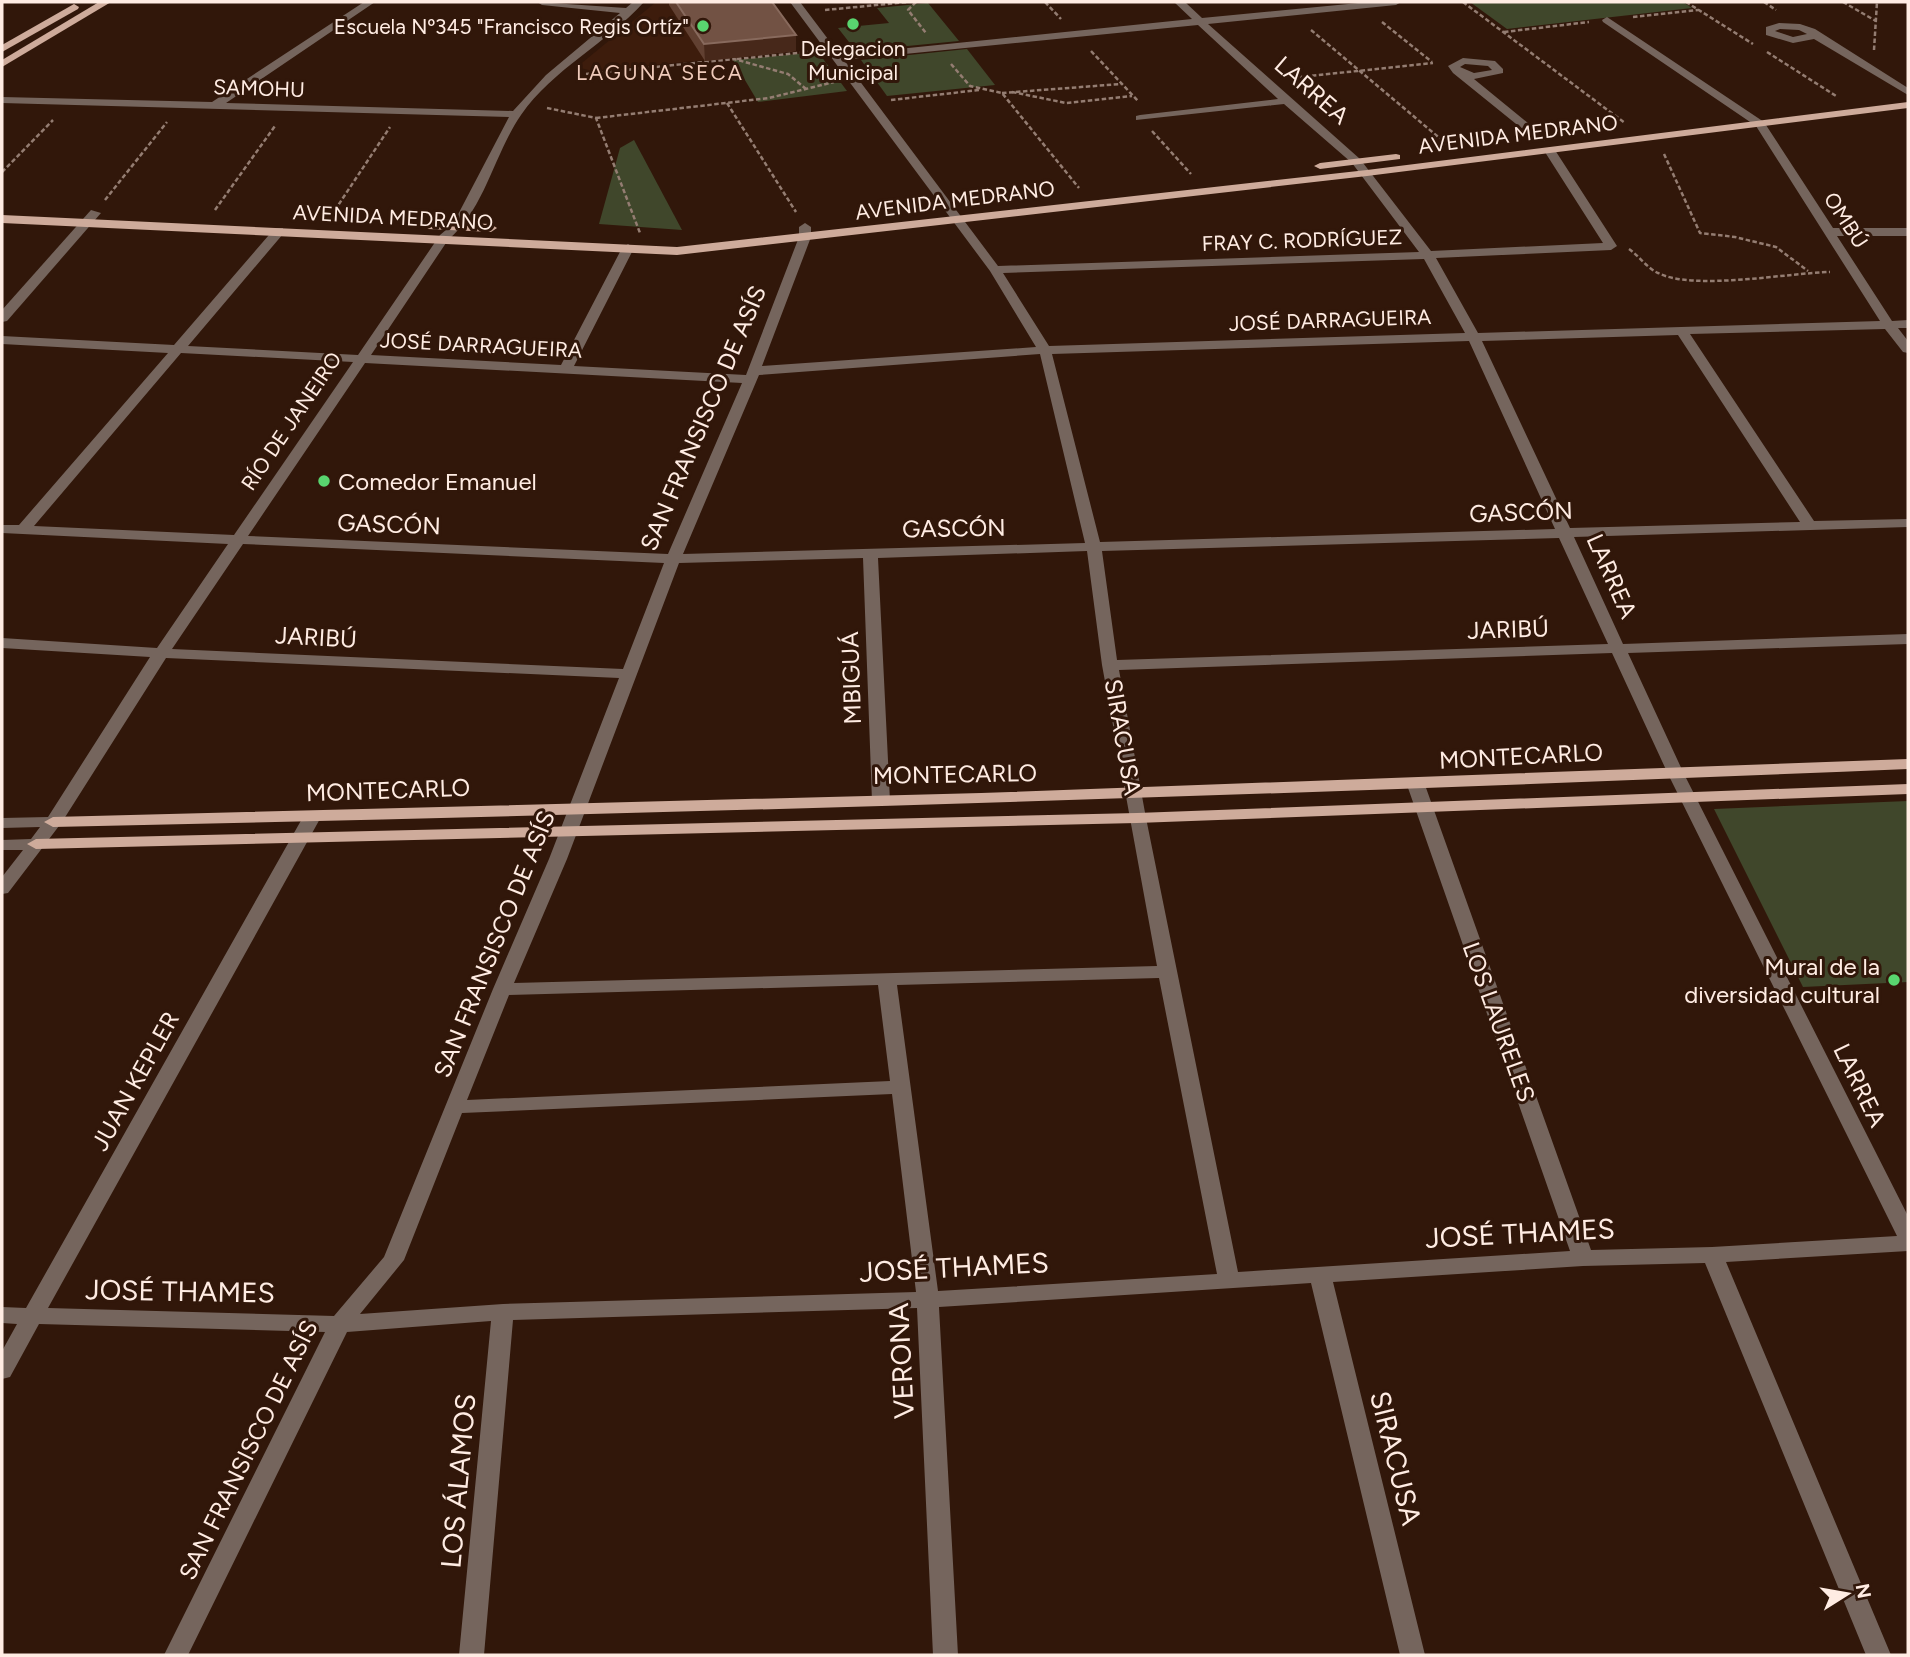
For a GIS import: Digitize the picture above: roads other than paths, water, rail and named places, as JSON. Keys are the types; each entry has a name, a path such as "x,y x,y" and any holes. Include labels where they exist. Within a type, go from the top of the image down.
{"main road":[{"path":"2,49 83,2"},
{"path":"2,64 106,2"},
{"name":"AVENIDA MEDRANO","path":"2,210 279,230 677,251 805,232 952,215 1367,173 1631,128 1908,94"},
{"name":"AVENIDA MEDRANO","path":"952,215 1083,194 1356,161 1454,150 1656,137 1908,105"},
{"name":"AVENIDA MEDRANO","path":"2,219 209,218 458,226 642,238 704,239 805,232"},
{"name":"MONTECARLO","path":"53,822 1134,794 1908,764"},
{"name":"MONTECARLO","path":"36,844 567,834 1137,818 1908,789"}],"street":[{"path":"213,107 370,2"},
{"path":"542,2 628,10"},
{"name":"RÍO DE JANEIRO","path":"2,889 53,822 161,653 360,360 444,238 458,226 516,114 550,77 639,2"},
{"name":"SIRACUSA","path":"795,2 995,270 1045,350 1094,547 1110,665 1137,818 1229,1280"},
{"name":"LARREA","path":"1179,2 1286,101 1356,161 1428,255 1473,336 1676,774 1908,1237"},
{"path":"833,54 938,48 1396,2"},
{"name":"OMBÚ","path":"1607,20 1760,124 1888,324 1908,349"},
{"path":"1813,34 1908,94"},
{"path":"1457,71 1545,144"},
{"name":"SAMOHU","path":"2,100 516,114"},
{"path":"1140,118 1286,101"},
{"name":"FRAY C. RODRÍGUEZ","path":"995,270 1611,246 1545,144"},
{"path":"2,318 92,218"},
{"path":"23,530 279,230"},
{"name":"SAN FRANSISCO DE ASÍS","path":"176,1655 340,1324 393,1260 577,809 673,559 751,375 805,232"},
{"path":"1831,232 1908,232"},
{"path":"565,370 628,248"},
{"name":"JOSÉ DARRAGUEIRA","path":"2,340 565,370 751,375 1045,350 1908,324"},
{"path":"1681,330 1809,526"},
{"name":"GASCÓN","path":"2,529 673,559 1908,523"},
{"name":"MBIGUÁ","path":"870,553 881,801"},
{"name":"JARIBÚ","path":"1110,665 1908,639"},
{"name":"JARIBÚ","path":"2,643 161,653 629,674"},
{"name":"LOS LAURELES","path":"1416,785 1583,1258"},
{"name":"JUAN KEPLER","path":"2,1371 312,817"},
{"name":"MONTECARLO","path":"2,823 53,822"},
{"name":"MONTECARLO","path":"2,845 36,844"},
{"path":"502,989 1167,972"},
{"name":"VERONA","path":"887,981 928,1300 946,1655"},
{"path":"456,1107 899,1087"},
{"name":"JOSÉ THAMES","path":"2,1315 340,1324 503,1312 928,1300 1583,1258 1713,1255 1908,1243"},
{"path":"1713,1255 1879,1655"},
{"name":"SIRACUSA","path":"1320,1275 1413,1655"},
{"name":"LOS ÁLAMOS","path":"472,1655 503,1312"}],"place":[{"name":"Delegacion Municipal","path":"853,24"},
{"name":"Escuela Nº345 \"Francisco Regis Ortíz\"","path":"703,26"},
{"name":"Comedor Emanuel","path":"324,481"},
{"name":"Mural de la diversidad cultural","path":"1894,980"}],"district":[{"name":"LAGUNA SECA","path":"660,72"}]}
